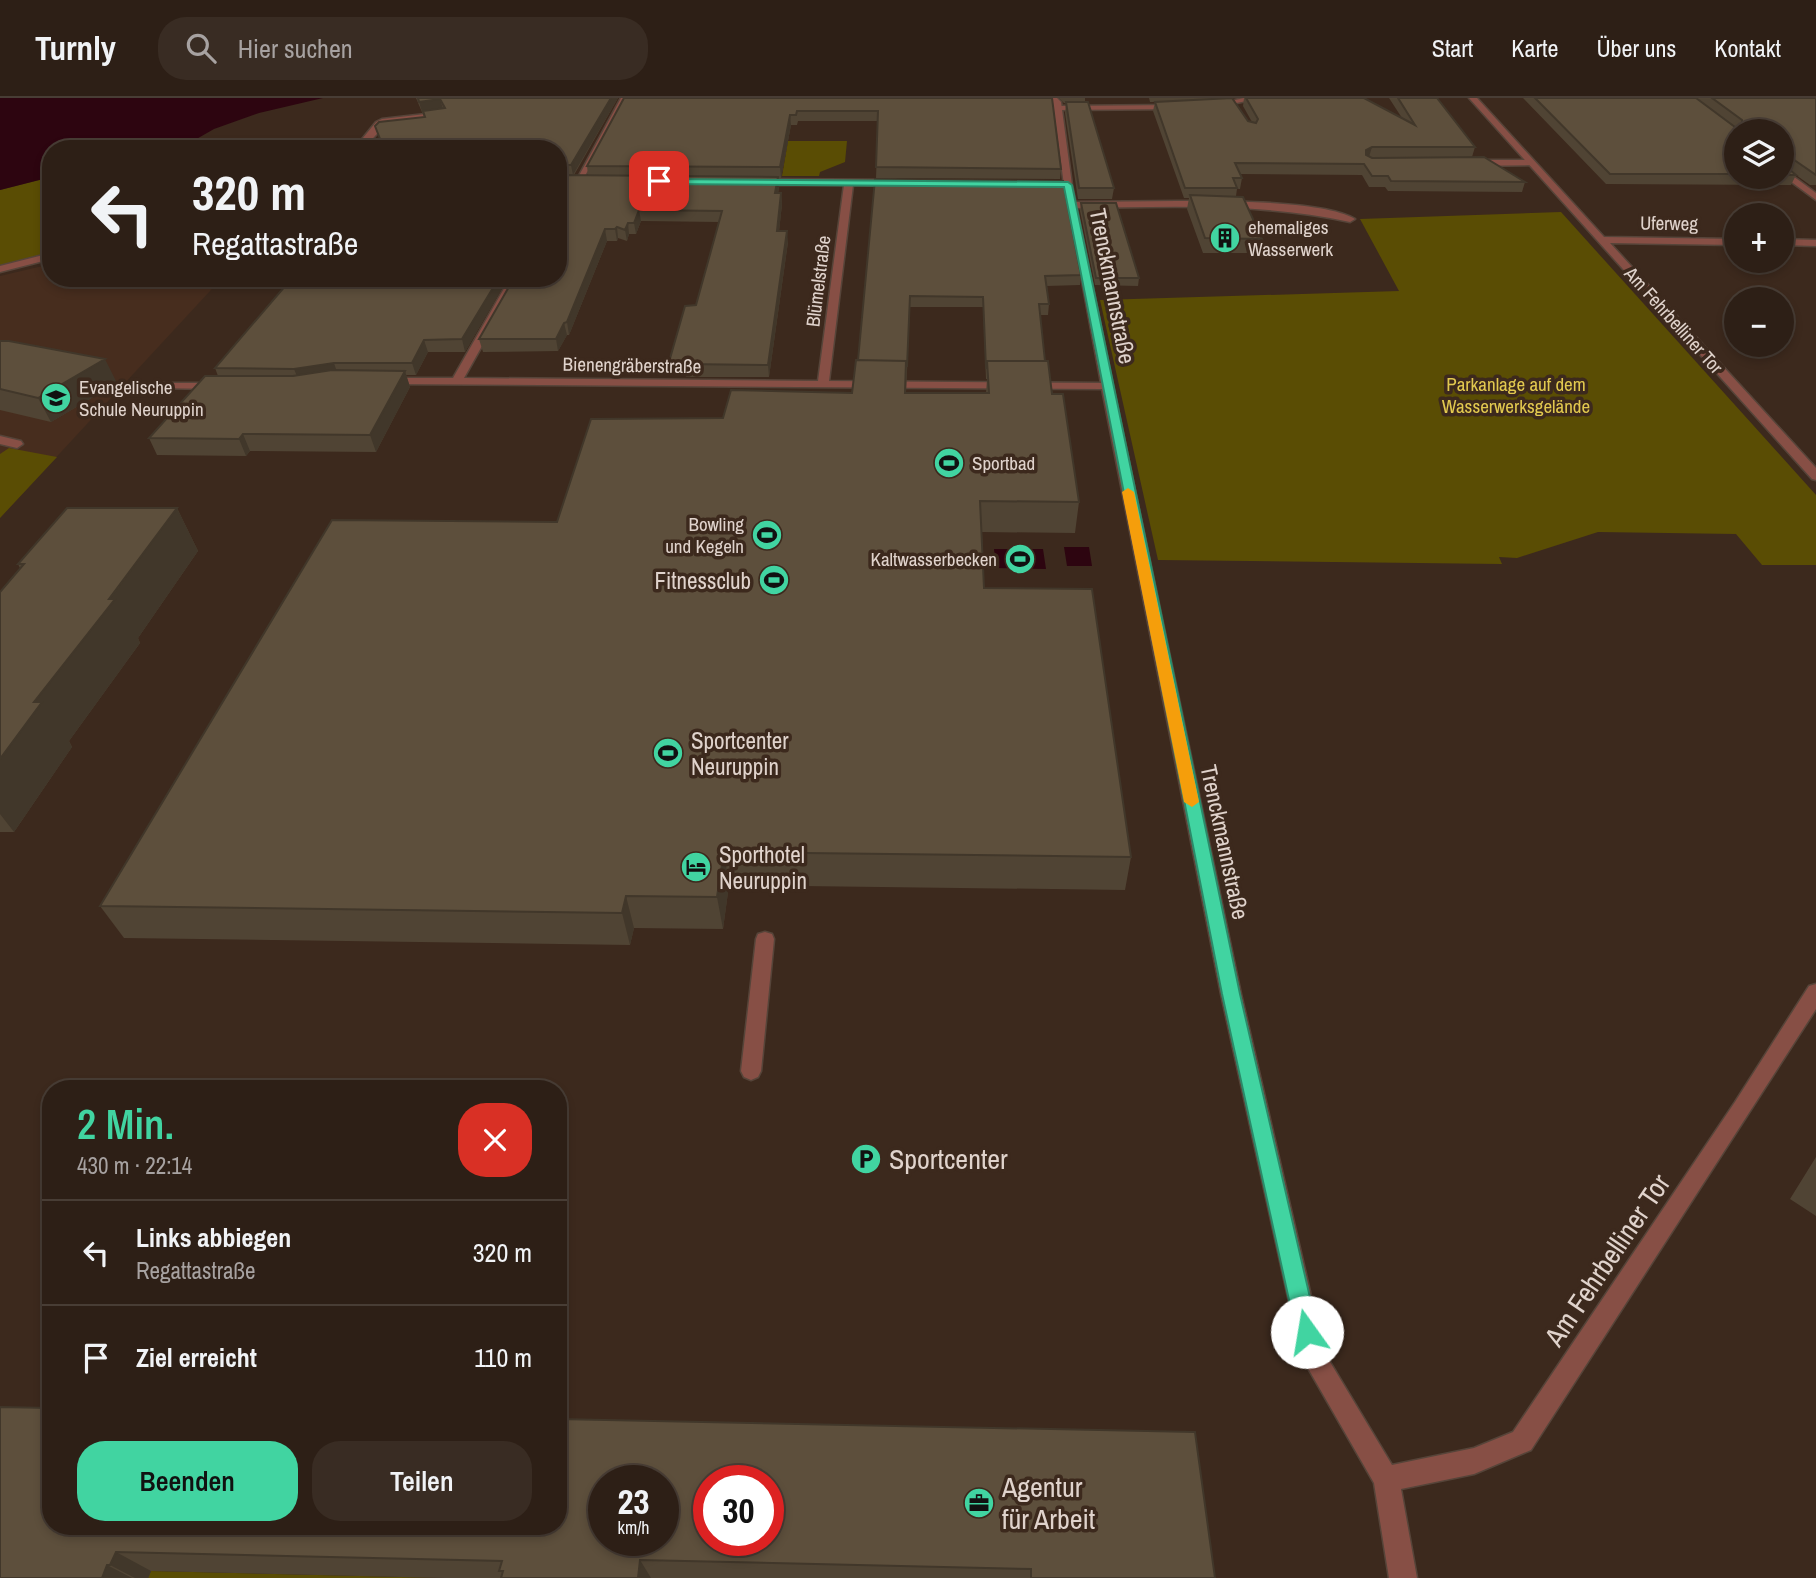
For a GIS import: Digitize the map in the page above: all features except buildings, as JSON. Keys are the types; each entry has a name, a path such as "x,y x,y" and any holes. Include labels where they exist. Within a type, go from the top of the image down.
{"street":[{"path":"578,181 625,98"},
{"path":"1203,103 1236,103 1257,98"},
{"name":"Am Fehrbelliner Tor","path":"1473,98 1816,477"},
{"path":"1053,102 1179,100"},
{"path":"1053,102 1187,106"},
{"name":"Trenckmannstraße","path":"1053,102 1063,185 1073,205 1107,386 1231,994 1313,1356 1386,1479 1403,1578"},
{"path":"366,140 385,121 443,114"},
{"path":"1464,163 1532,163"},
{"path":"1794,180 1816,197"},
{"path":"567,181 591,181"},
{"path":"740,181 902,183"},
{"name":"Blümelstraße","path":"823,385 849,182"},
{"path":"1073,205 1245,206 1320,211 1350,219"},
{"name":"Uferweg","path":"1602,240 1724,242"},
{"path":"1794,242 1816,243"},
{"path":"0,269 42,258"},
{"path":"457,381 510,287"},
{"name":"Bienengräberstraße","path":"378,381 1107,386"},
{"path":"158,386 230,387"},
{"path":"0,440 17,444"},
{"path":"751,1071 765,939"},
{"name":"Am Fehrbelliner Tor","path":"1386,1479 1474,1461 1522,1441 1742,1110 1816,992"}],"shaded area":[{"path":"0,98 323,98 259,113 214,129 195,140 42,140 42,179 0,190"},
{"name":"Evangelische Schule Neuruppin","path":"42,266 42,287 214,287 0,518 0,276"},
{"path":"1064,547 1089,547 1092,566 1067,566"},
{"name":"Kaltwasserbecken","path":"994,549 1043,549 1046,569 996,568"}],"green space":[{"path":"788,141 847,141 845,162 820,172 819,176 782,176"},
{"path":"42,179 42,258 0,269 0,190"},
{"name":"Parkanlage auf dem Wasserwerksgelände","path":"1561,212 1816,495 1816,565 1762,565 1736,534 1598,532 1517,558 1499,557 1502,564 1158,560 1100,300 1399,291 1360,219"},
{"path":"9,448 57,457 0,518 0,454"},
{"path":"151,1571 444,1578 148,1578"}],"slow traffic":[{"path":"1128,492 1192,802"}],"place":[{"name":"ehemaliges Wasserwerk","path":"1225,238"},
{"name":"Evangelische Schule Neuruppin","path":"56,398"},
{"name":"Sportbad","path":"949,463"},
{"name":"Bowling und Kegeln","path":"767,535"},
{"name":"Kaltwasserbecken","path":"1020,559"},
{"name":"Fitnessclub","path":"774,580"},
{"name":"Sportcenter Neuruppin","path":"668,753"},
{"name":"Sporthotel Neuruppin","path":"696,867"},
{"name":"Sportcenter","path":"866,1159"},
{"name":"Agentur für Arbeit","path":"979,1503"}],"route":[{"path":"659,181 1068,185 1231,994 1307,1332"}]}
